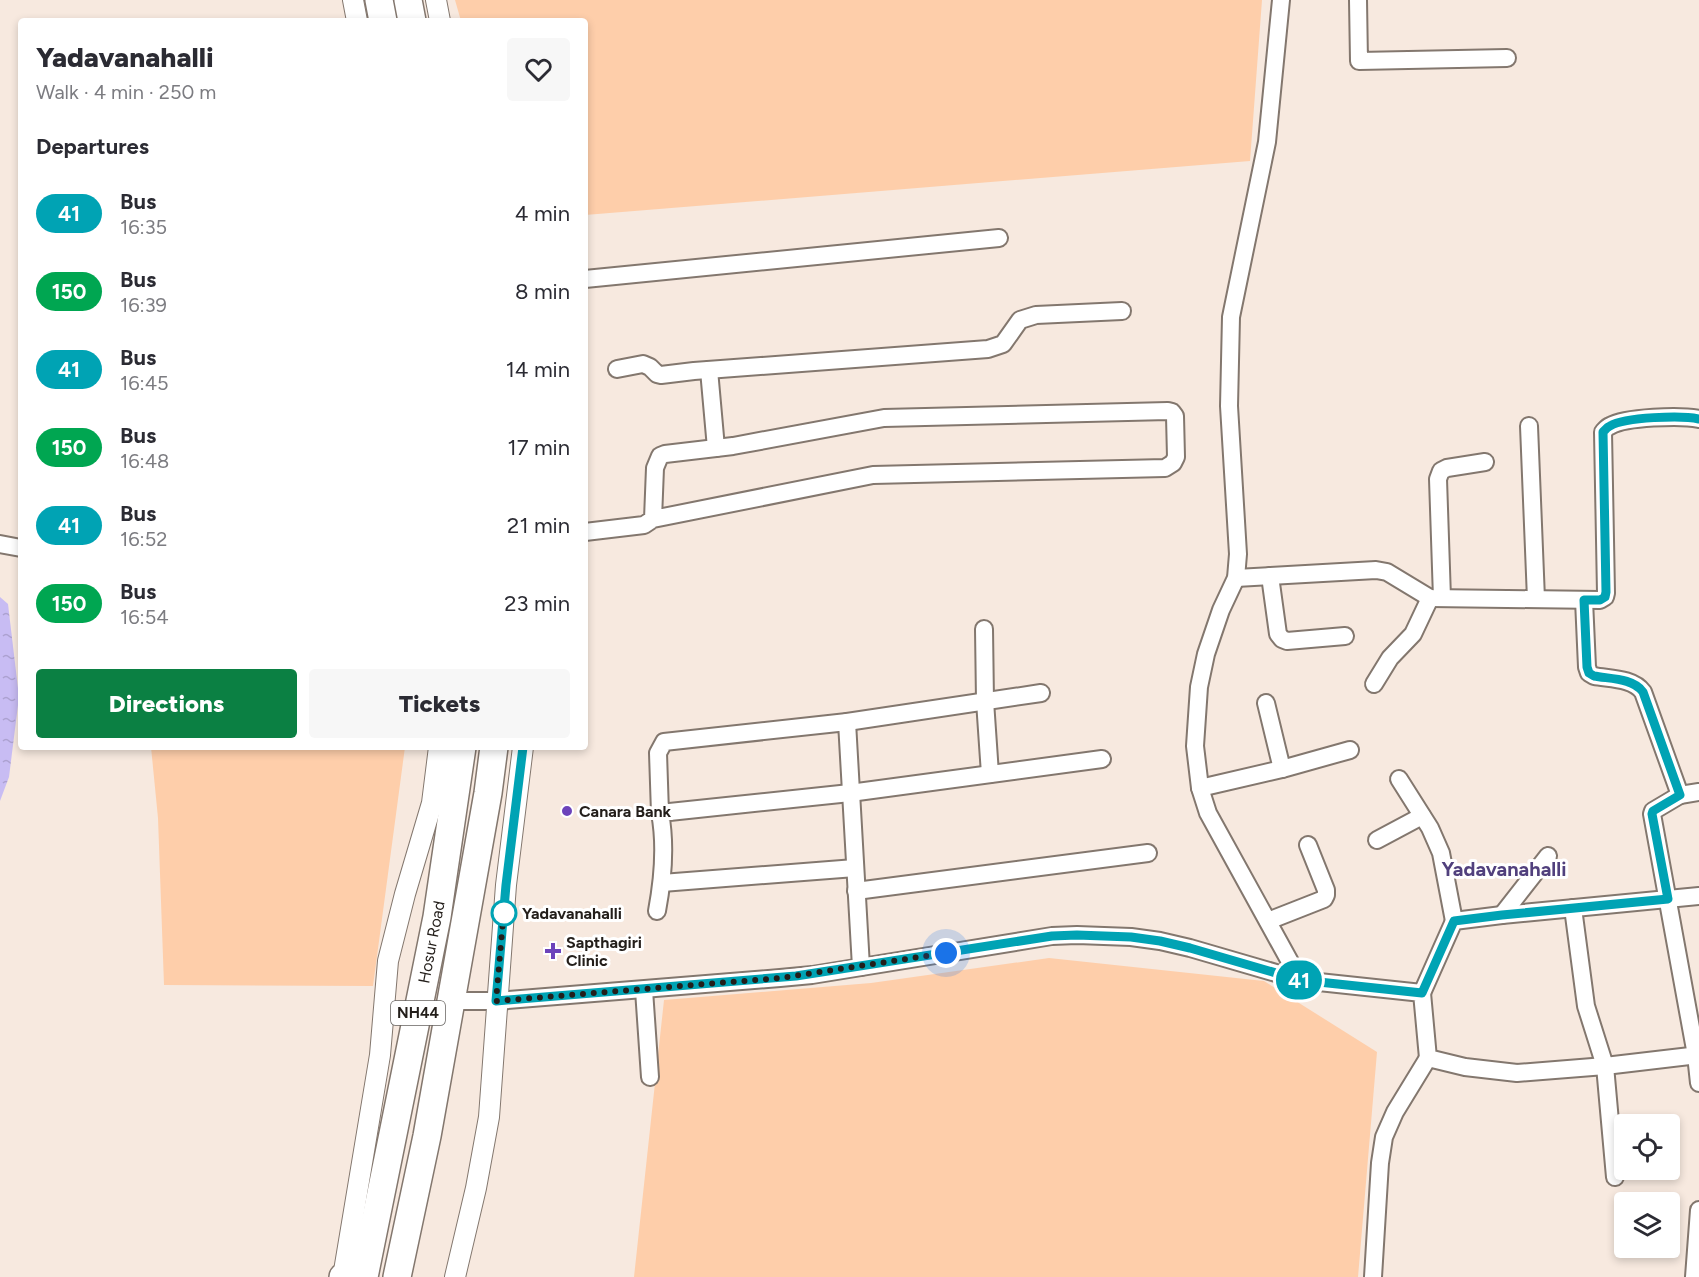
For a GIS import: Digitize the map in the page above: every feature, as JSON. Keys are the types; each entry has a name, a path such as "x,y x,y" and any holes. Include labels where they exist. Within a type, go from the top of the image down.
{"highway":[{"path":"379,0 382,18"},
{"path":"408,0 411,18"},
{"name":"Hosur Road","path":"364,1277 437,917 462,750"},
{"name":"Hosur Road","path":"397,1277 427,1136 452,1001 494,750"}],"street":[{"path":"353,0 356,18"},
{"path":"436,0 439,18"},
{"path":"1281,0 1267,142 1232,317 1229,406 1238,554 1236,578 1221,610 1206,654 1199,687 1195,746 1200,788 1208,813 1300,980"},
{"path":"1358,0 1359,61 1507,58"},
{"path":"588,279 999,238"},
{"path":"617,369 643,364 661,375 988,349 1004,344 1020,320 1036,315 1122,311"},
{"path":"709,370 716,448"},
{"path":"588,532 644,525 653,519 873,475 1164,468 1173,464 1176,457 1175,416 1168,411 884,418 660,456 656,468 653,519"},
{"path":"1236,578 1376,570 1386,572 1436,598 1600,600 1605,597 1606,592 1603,432 1608,426 1645,418 1699,419"},
{"path":"1529,426 1536,599"},
{"path":"1374,684 1390,658 1413,634 1436,598 1438,479 1441,471 1485,462"},
{"path":"0,544 18,547"},
{"path":"1270,576 1278,634 1282,639 1345,636"},
{"path":"1584,600 1589,673 1639,686 1680,795"},
{"path":"984,629 985,701 990,774"},
{"path":"657,911 662,884 662,825 658,753 664,742 847,722 1041,693"},
{"path":"1266,703 1282,769"},
{"path":"847,722 861,967"},
{"path":"343,1277 380,1055 388,961 432,803 438,750"},
{"path":"455,1277 476,1188 489,1117 506,885 523,750"},
{"path":"1200,788 1350,750"},
{"path":"660,813 850,793 1102,759"},
{"path":"1372,1277 1384,1137 1395,1112 1428,1058 1422,993 1454,921 1441,853 1399,778"},
{"path":"1699,792 1680,795 1653,811 1652,814 1698,1055 1699,1083"},
{"path":"1377,840 1422,816"},
{"path":"1268,921 1324,899 1326,890 1308,845"},
{"path":"856,891 1148,853"},
{"path":"1502,915 1548,856"},
{"path":"662,884 855,868"},
{"path":"1454,921 1699,896"},
{"path":"1574,908 1586,1006 1605,1066 1614,1166"},
{"path":"452,1001 496,1001 780,978 1052,936 1077,935 1131,937 1160,941 1300,980 1422,993"},
{"path":"644,990 650,1077"},
{"path":"1428,1058 1465,1067 1517,1073 1698,1055"},
{"path":"1694,1277 1699,1210"}],"shaded area":[{"path":"455,0 1262,0 1250,161 588,215 588,18 460,18"},
{"path":"151,750 405,750 373,986 164,985 158,818"},
{"path":"1049,958 1264,981 1377,1052 1358,1277 634,1277 664,1000 871,983"}],"water":[{"path":"0,597 8,604 18,705 9,777 0,801"}],"bus line":[{"name":"41","path":"523,750 506,885 496,1001 796,976 1052,936 1077,935 1131,937 1160,941 1300,980 1422,993 1454,921 1668,899 1652,812 1680,795 1639,686 1589,673 1584,600 1600,600 1605,597 1606,592 1603,432 1608,426 1645,418 1699,419"}],"place":[{"name":"Canara Bank","path":"567,811"},
{"name":"Yadavanahalli","path":"504,913"},
{"name":"Sapthagiri Clinic","path":"553,951"}],"district":[{"name":"Yadavanahalli","path":"1504,869"}],"route":[{"path":"504,913 504,909 496,1001 812,975 946,953"}]}
